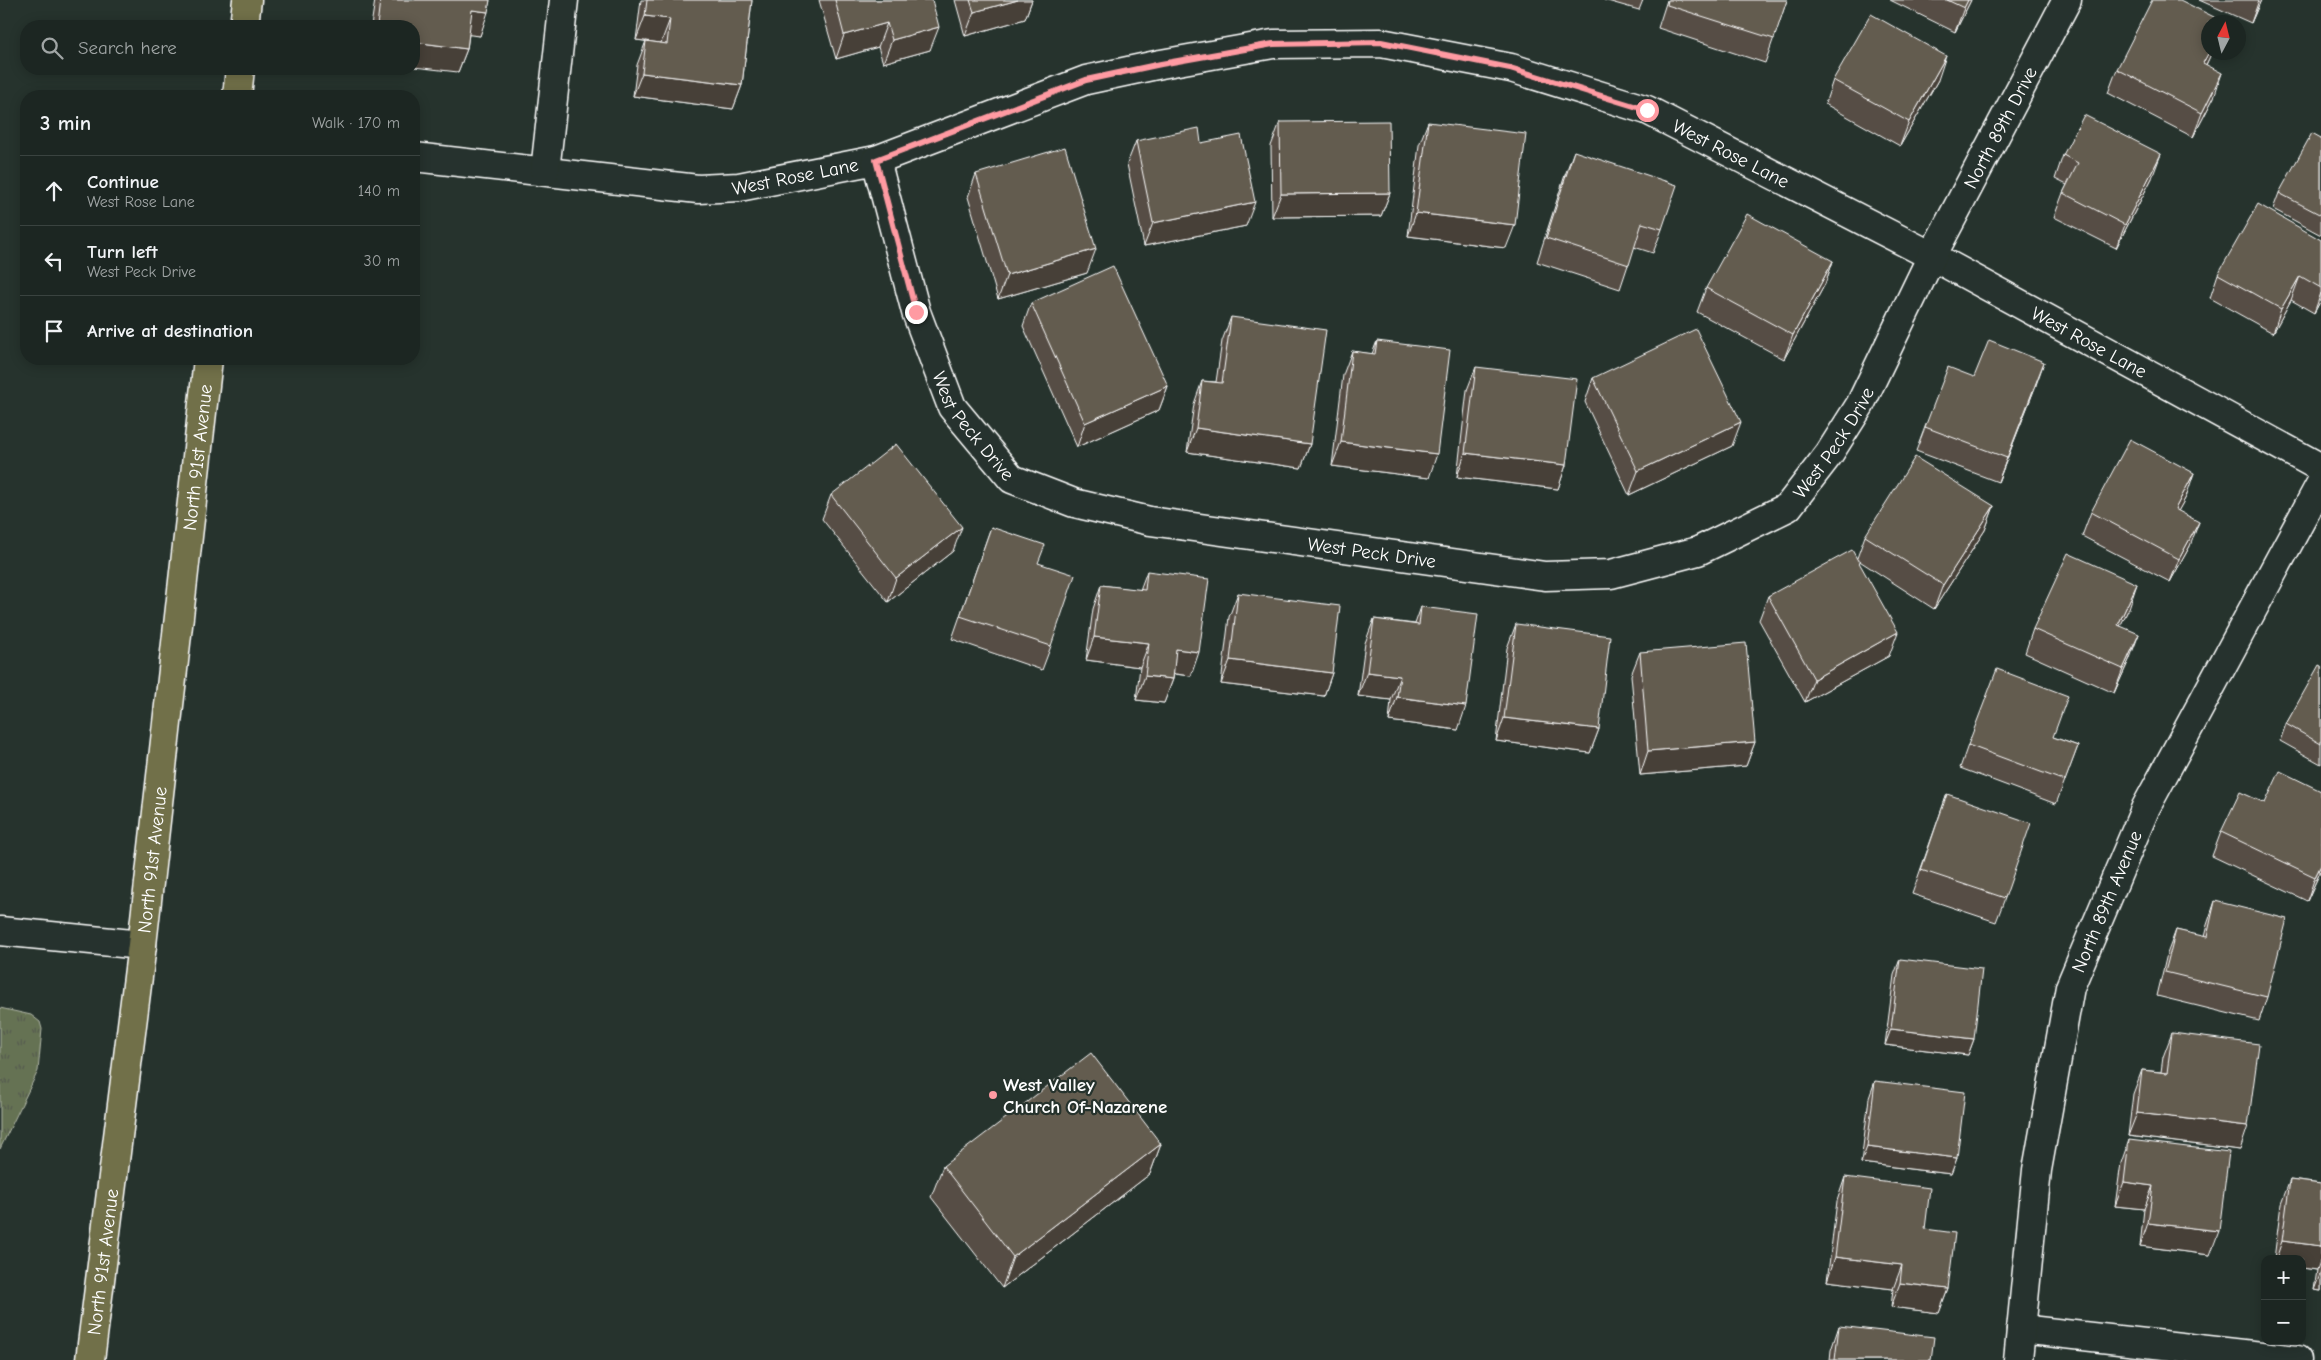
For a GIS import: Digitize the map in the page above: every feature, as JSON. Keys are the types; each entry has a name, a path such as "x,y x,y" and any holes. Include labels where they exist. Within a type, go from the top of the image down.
{"main road":[{"path":"245,20 247,0"},
{"path":"238,90 239,75"},
{"name":"North 91st Avenue","path":"90,1360 142,945 207,365"}],"street":[{"path":"545,171 564,0"},
{"name":"North 89th Drive","path":"1932,256 2067,0"},
{"name":"West Rose Lane","path":"420,158 698,189 739,187 876,160 1086,80 1161,64 1273,44 1381,42 1510,68 1647,110 1932,256 2321,468"},
{"name":"West Peck Drive","path":"876,160 916,312 952,407 1012,479 1074,503 1150,521 1545,576 1611,574 1698,551 1788,507 1829,454 1860,405 1932,256"},
{"name":"North 89th Avenue","path":"2018,1360 2036,1170 2070,987 2146,807 2321,483"},
{"path":"0,931 142,945"},
{"path":"2021,1329 2297,1360"}],"green space":[{"path":"0,1008 31,1015 40,1022 42,1029 38,1071 0,1149"}],"building":[{"path":"380,0 490,0 488,12 472,10 467,49 420,43 420,20 378,20"},
{"path":"647,0 752,0 742,85 642,73 646,41 667,44 670,19 645,16"},
{"path":"835,0 932,0 939,27 892,40 887,23 844,35"},
{"path":"970,0 1018,0 974,12"},
{"path":"1668,0 1787,0 1774,39 1667,5"},
{"path":"1947,0 1968,0 1964,8"},
{"path":"2152,0 2180,0 2210,15 2201,15 2201,60 2205,60 2203,63 2222,73 2202,113 2117,69"},
{"path":"1871,14 1946,56 1909,122 1833,80"},
{"path":"2084,115 2161,154 2125,225 2063,193 2078,163 2063,155"},
{"path":"1389,121 1390,193 1281,194 1280,122"},
{"path":"1428,122 1526,134 1515,225 1416,213"},
{"path":"1199,128 1201,143 1241,135 1255,202 1153,223 1136,141"},
{"path":"2312,133 2321,138 2321,215 2279,193"},
{"path":"1065,147 1096,249 1007,275 976,174"},
{"path":"1574,151 1677,185 1662,229 1642,223 1629,265 1546,238"},
{"path":"2258,204 2321,240 2321,288 2300,276 2281,309 2218,274"},
{"path":"1747,214 1833,261 1793,335 1706,288"},
{"path":"1113,266 1168,386 1085,423 1031,303"},
{"path":"1231,317 1326,330 1310,444 1196,428 1202,381 1222,383"},
{"path":"1696,329 1741,422 1638,471 1593,378"},
{"path":"1989,340 2044,362 2007,458 1925,427 1948,367 1974,377"},
{"path":"1377,341 1450,350 1437,454 1341,442 1352,351 1375,354"},
{"path":"1476,367 1577,379 1566,465 1465,453"},
{"path":"2130,439 2194,473 2175,509 2199,522 2179,559 2091,512"},
{"path":"896,444 962,527 896,578 831,495"},
{"path":"1915,457 1994,506 1943,585 1865,536"},
{"path":"991,527 1045,545 1038,563 1075,575 1051,646 960,616"},
{"path":"1852,550 1898,632 1814,679 1768,596"},
{"path":"2068,553 2137,584 2118,625 2139,634 2123,669 2033,629"},
{"path":"1147,571 1209,579 1199,652 1176,649 1173,679 1145,676 1149,643 1094,637 1101,585 1145,590"},
{"path":"1238,593 1340,606 1332,673 1230,660"},
{"path":"1421,607 1478,614 1466,706 1397,697 1400,676 1367,672 1374,619 1419,625"},
{"path":"1516,624 1610,636 1599,729 1504,718"},
{"path":"1746,643 1755,742 1648,751 1640,652"},
{"path":"2319,665 2321,666 2321,744 2286,724"},
{"path":"1997,669 2068,696 2053,737 2078,746 2065,781 1968,745"},
{"path":"2280,771 2321,791 2321,865 2315,877 2221,832 2240,792 2265,803"},
{"path":"1947,794 2031,823 2005,898 1921,870"},
{"path":"2215,901 2287,919 2267,997 2165,972 2176,930 2207,937"},
{"path":"1900,959 1982,969 1974,1039 1891,1029"},
{"path":"2172,1033 2259,1044 2248,1126 2137,1113 2142,1070 2167,1073"},
{"path":"1091,1053 1161,1144 1013,1257 943,1166"},
{"path":"1875,1081 1965,1092 1957,1158 1867,1147"},
{"path":"2129,1140 2229,1152 2219,1231 2148,1223 2153,1186 2124,1182"},
{"path":"1845,1177 1930,1188 1925,1229 1955,1233 1948,1289 1900,1283 1902,1265 1835,1257"},
{"path":"2290,1180 2321,1184 2321,1246 2282,1241"},
{"path":"1839,1326 1934,1337 1931,1360 1835,1360"}],"place":[{"name":"West Valley Church Of-Nazarene","path":"993,1095"}],"route":[{"path":"916,312 876,160 1086,80 1161,64 1273,44 1381,42 1510,68 1647,110"}]}
